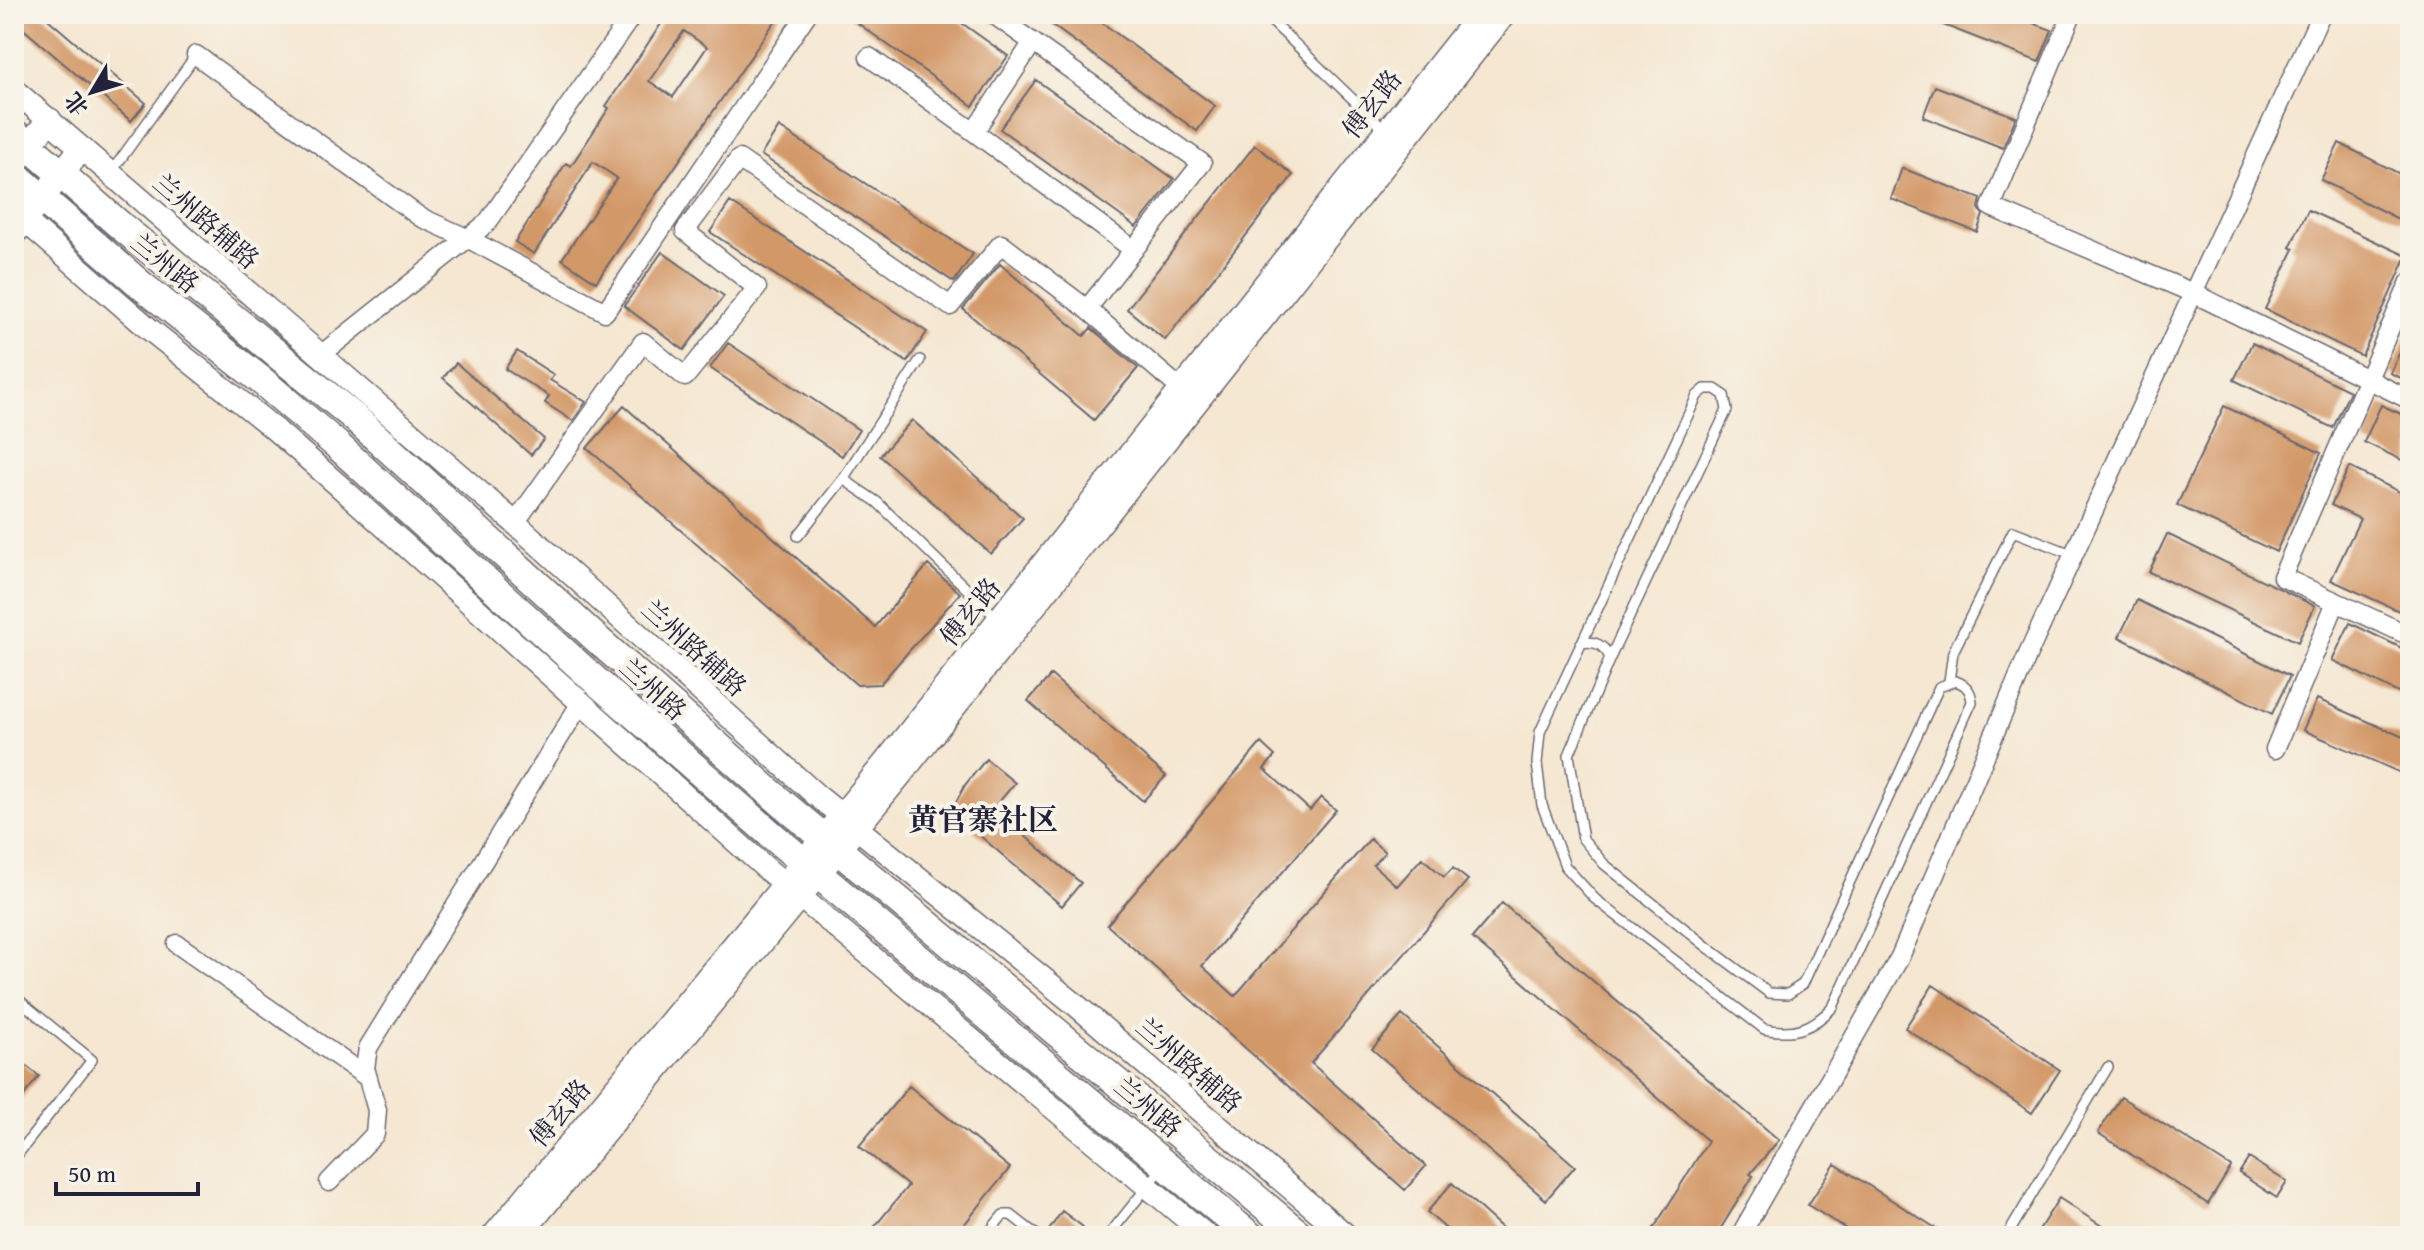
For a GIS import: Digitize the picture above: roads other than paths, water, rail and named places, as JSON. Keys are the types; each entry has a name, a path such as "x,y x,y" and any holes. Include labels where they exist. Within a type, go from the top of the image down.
{"main road":[{"path":"19,148 49,120"},
{"name":"兰州路","path":"19,148 61,174 355,418 599,641 832,845 1301,1236"},
{"path":"17,221 42,198 81,149"},
{"name":"兰州路","path":"14,174 141,285 337,445 596,681 812,870 1250,1236"}],"street":[{"path":"322,354 487,223 633,14"},
{"path":"196,55 420,217 469,239 605,312 807,14"},
{"path":"993,14 1202,163 1087,309"},
{"name":"傅玄路","path":"850,822 999,620 1479,14"},
{"name":"傅玄路","path":"493,1236 812,870 1505,14"},
{"path":"2072,14 1991,207 2193,293 2410,400"},
{"path":"1740,1236 1900,957 2074,555 2321,14"},
{"path":"974,132 1033,42"},
{"path":"869,57 1134,250"},
{"name":"兰州路辅路","path":"14,90 515,523 744,731 850,822 1076,1005 1347,1236"},
{"path":"515,523 643,342 685,377 757,288 685,231 739,159 950,306 1001,244 1087,309 1182,390"},
{"path":"17,221 272,427 793,892 1207,1236"},
{"path":"2410,282 2282,577 2410,636"},
{"path":"2275,749 2336,602"},
{"path":"329,1182 375,1134 377,1110 365,1068 368,1048 582,701"},
{"name":"傅玄路","path":"520,1236 793,892"},
{"path":"177,944 368,1078"}],"lane":[{"path":"1264,14 1386,131"},
{"path":"110,174 196,55"},
{"path":"798,536 843,479 920,360"},
{"path":"1705,389 1720,391 1727,399 1727,410 1610,658 1569,755 1583,839 1604,864 1683,928 1769,993 1788,994 1803,984 1939,687 1949,681 1966,685 1972,702 1833,1007 1820,1021 1802,1030 1783,1033 1764,1029 1595,899 1565,866 1542,805 1537,763 1540,732 1697,396 1705,389"},
{"path":"843,479 877,502 999,620"},
{"path":"1949,681 1953,652 2013,531 2074,555"},
{"path":"1581,643 1602,646 1610,658"},
{"path":"14,996 92,1060 14,1159"},
{"path":"2007,1236 2108,1067"},
{"path":"1108,1236 1165,1165"},
{"path":"986,1236 1003,1215 1011,1215 1038,1236"}],"district":[{"name":"黄官寨社区","path":"983,820"}]}
